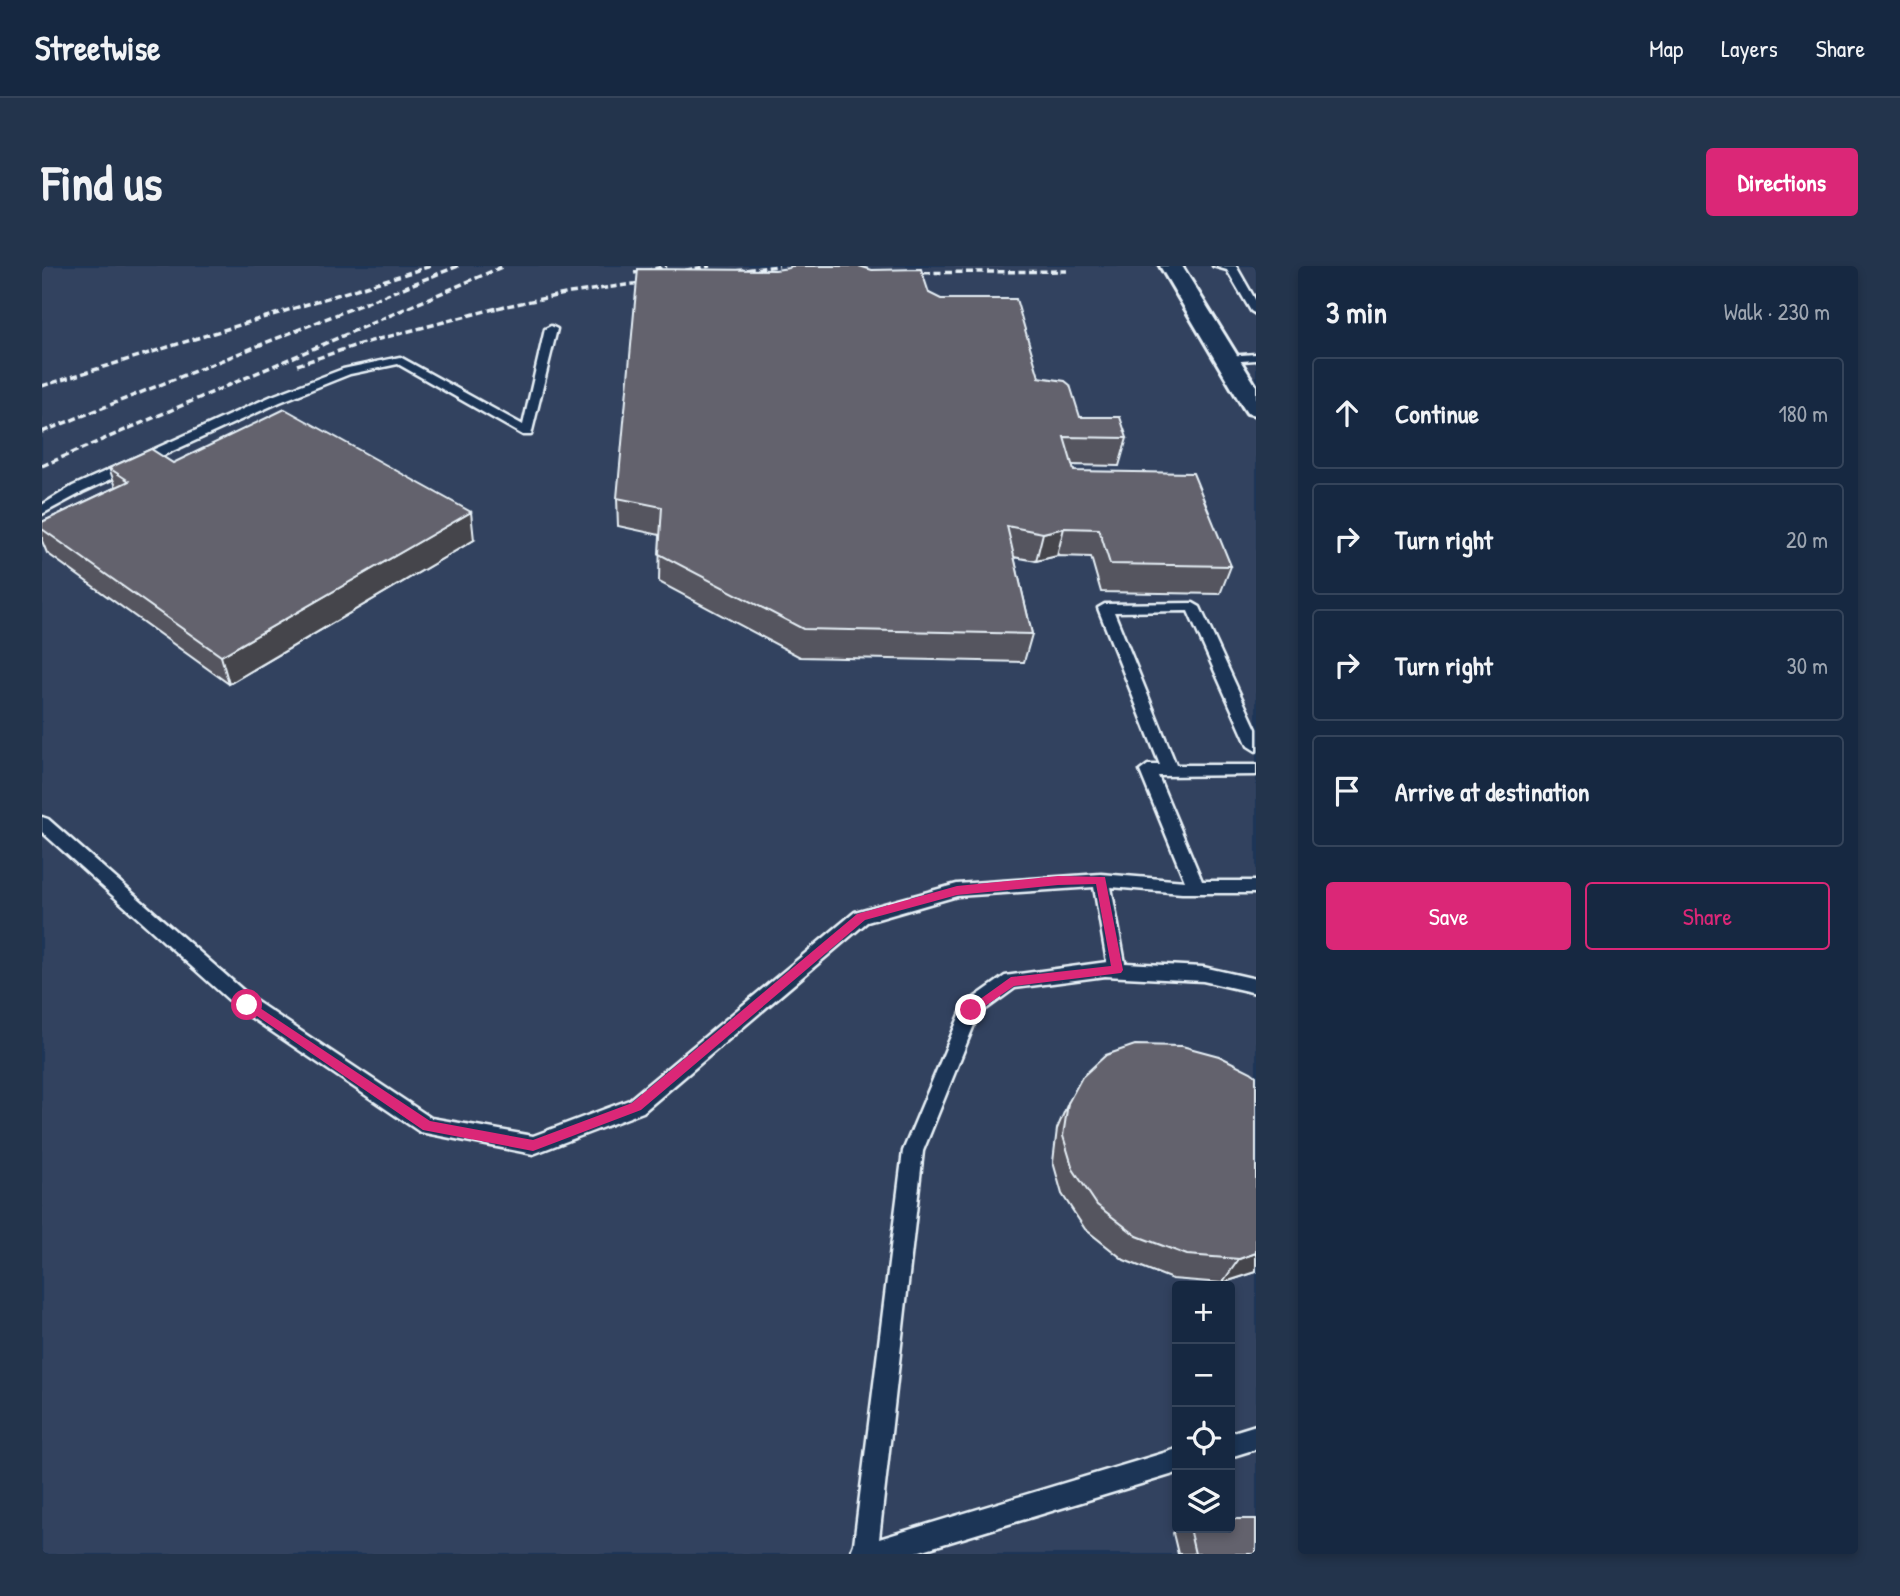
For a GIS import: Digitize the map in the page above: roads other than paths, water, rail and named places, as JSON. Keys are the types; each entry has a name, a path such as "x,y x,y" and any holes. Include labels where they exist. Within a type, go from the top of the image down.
{"main road":[{"path":"1171,266 1256,407"}],"lane":[{"path":"1218,266 1231,267 1256,311"},
{"path":"1242,286 1256,287"},
{"path":"42,510 78,489 276,399 347,371 400,360 527,432 551,329"},
{"path":"1227,359 1256,358"},
{"path":"1170,771 1105,608 1193,607 1256,746"},
{"path":"1196,887 1148,771 1256,770"},
{"path":"42,823 247,1005 427,1126 533,1146 636,1106 861,917 957,890 1058,880 1101,880 1196,887 1256,887"},
{"path":"1101,880 1117,970"},
{"path":"862,1554 866,1546 876,1468 913,1151 971,1010 1011,981 1117,970 1203,974 1256,986"},
{"path":"1235,1443 1256,1437"},
{"path":"870,1554 1172,1463"}],"railway":[{"path":"42,386 431,266"},
{"path":"42,432 458,266"},
{"path":"42,466 504,266"},
{"path":"634,273 667,266"},
{"path":"675,272 710,266"},
{"path":"726,272 779,266"},
{"path":"903,273 1067,271"},
{"path":"499,308 570,293 655,281"},
{"path":"499,308 505,306"},
{"path":"297,365 360,344 499,308"}]}
